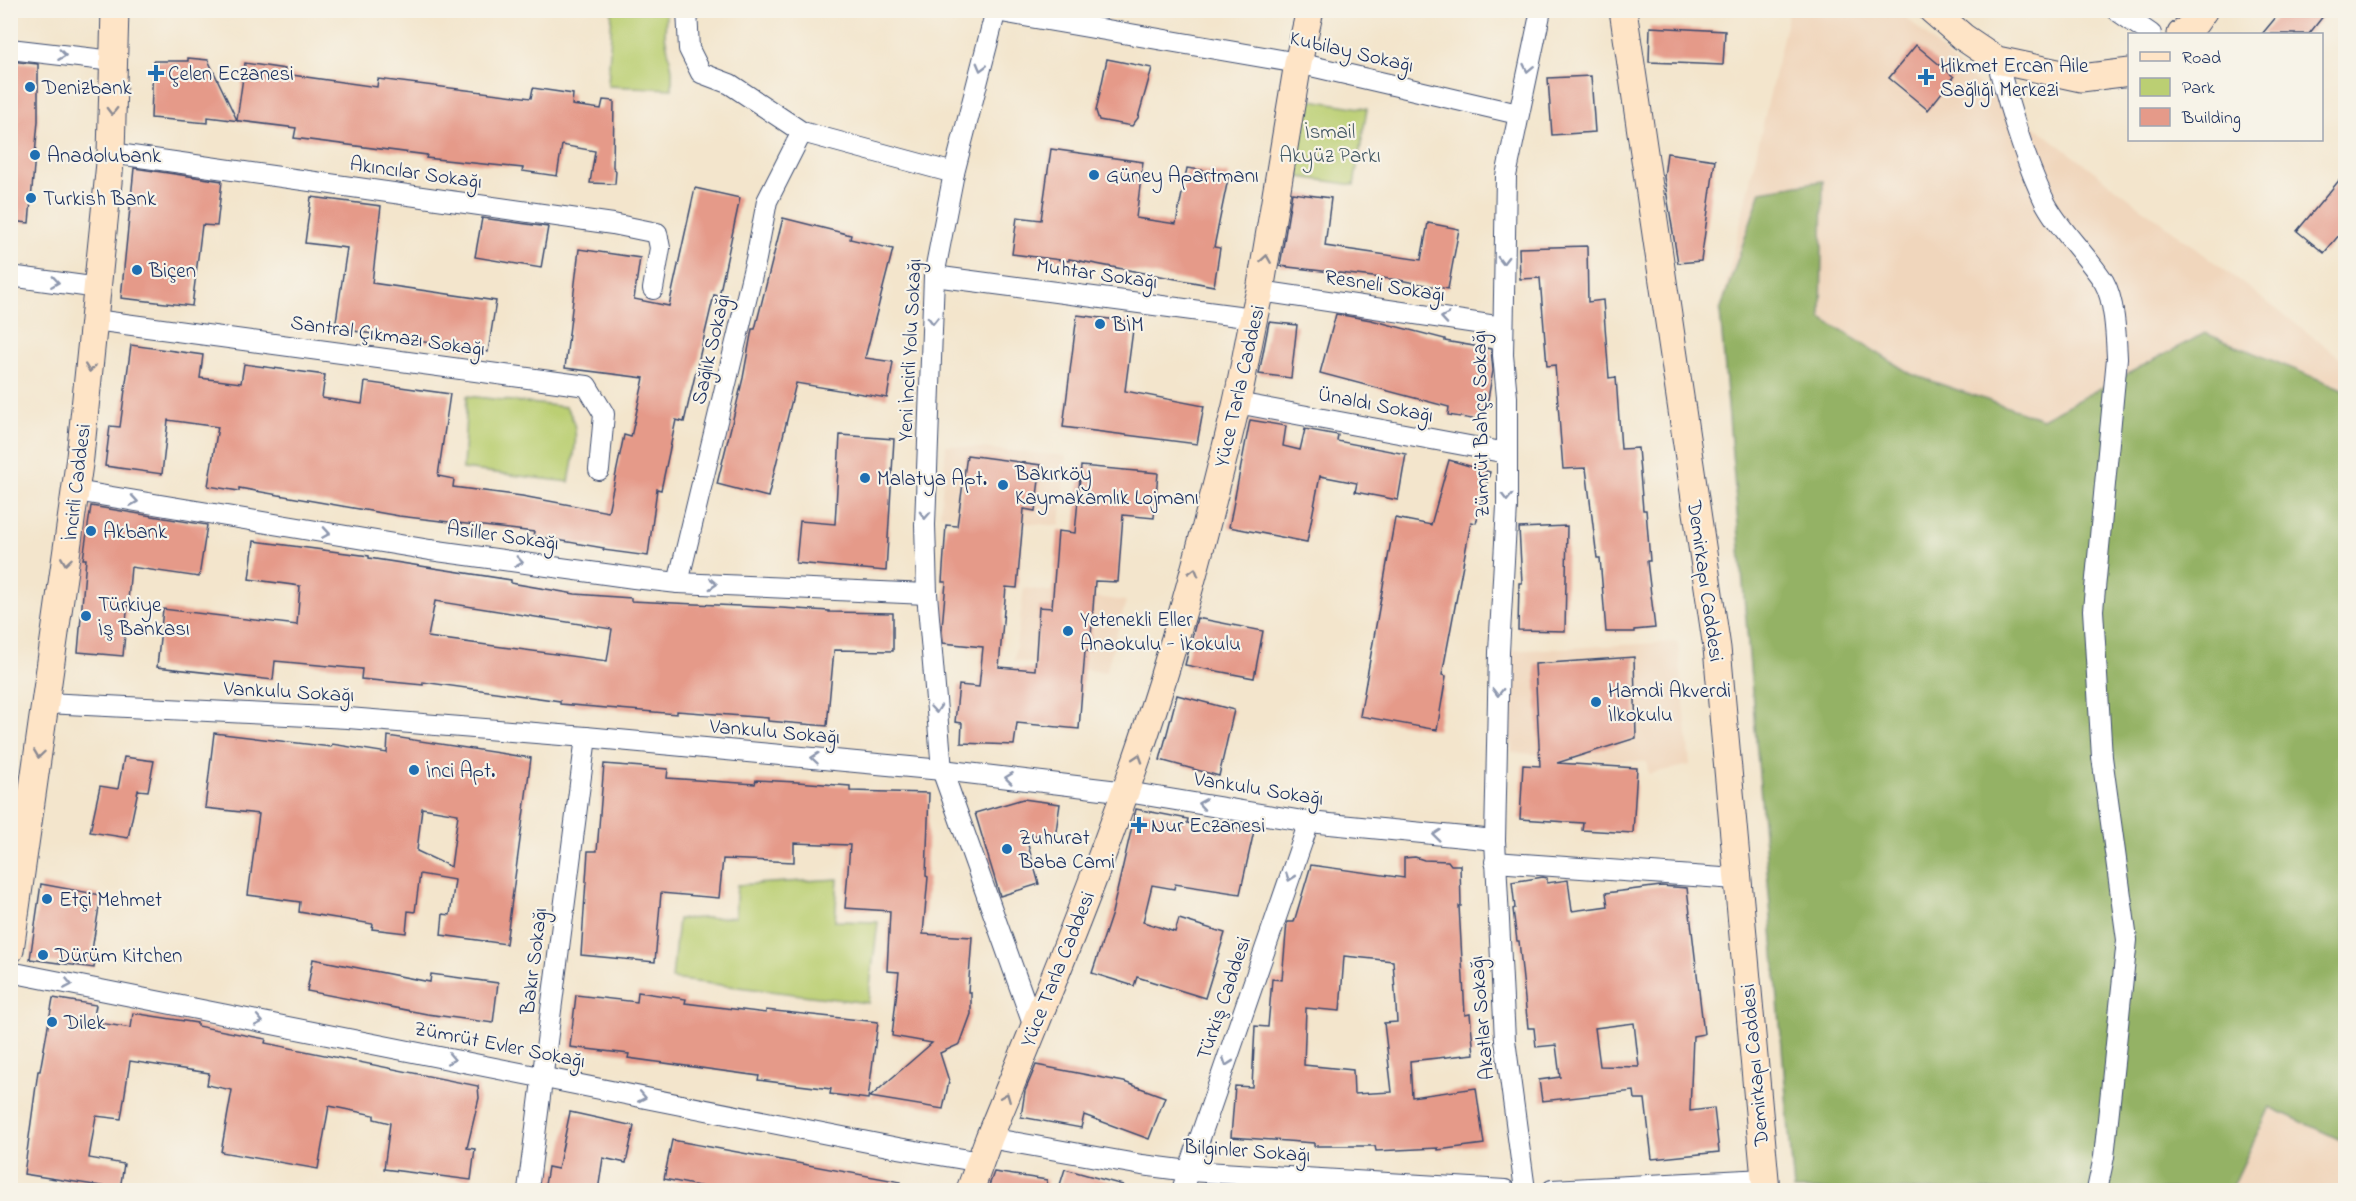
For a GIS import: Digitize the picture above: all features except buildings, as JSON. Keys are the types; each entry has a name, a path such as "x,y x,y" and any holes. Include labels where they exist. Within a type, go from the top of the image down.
{"main road":[{"name":"İncirli Caddesi","path":"10,950 76,491 99,288 111,153 115,10"},
{"name":"Yüce Tarla Caddesi","path":"970,1191 1127,792 1198,559 1237,403 1260,291 1298,63 1310,10"},
{"name":"Demirkapı Caddesi","path":"1623,10 1717,648 1765,1185"},
{"path":"1932,10 1964,37 1997,60 2081,78 2128,72"},
{"path":"2182,33 2195,23 2204,10"}],"street":[{"path":"687,10 689,49 701,73 730,84 802,132 954,173"},
{"name":"Zümrüt Bahçe Sokağı","path":"1495,840 1499,652 1507,506 1507,397 1503,355 1506,176 1541,10"},
{"path":"2116,10 2150,33"},
{"name":"Kubilay Sokağı","path":"996,11 1298,63 1518,114"},
{"name":"Yeni İncirli Yolu Sokağı","path":"996,11 954,173 934,276 925,525 927,594 942,770 1034,1027"},
{"path":"10,49 113,61"},
{"path":"1997,60 2009,111 2045,201 2058,226 2105,283 2116,324 2117,358 2093,610 2102,757 2127,940 2104,1157 2097,1191"},
{"name":"Sağlık Sokağı","path":"678,583 756,259 767,201 802,132"},
{"name":"Akıncılar Sokağı","path":"111,153 613,224 657,233 660,248 653,289"},
{"path":"10,276 99,288"},
{"name":"Muhtar Sokağı","path":"934,276 1253,318"},
{"name":"Resneli Sokağı","path":"1260,291 1503,327"},
{"name":"Santral Çıkmazı Sokağı","path":"95,320 587,386 604,414 598,470"},
{"name":"Ünaldı Sokağı","path":"1237,403 1507,453"},
{"name":"Asiller Sokağı","path":"76,491 430,550 678,583 927,594"},
{"name":"Vankulu Sokağı","path":"46,703 348,718 586,737 942,770 1127,792 1309,822 1495,840"},
{"name":"Bakır Sokağı","path":"528,1191 586,737"},
{"name":"Türkiş Caddesi","path":"1182,1191 1309,822"},
{"name":"Akatlar Sokağı","path":"1495,840 1504,1040 1525,1191"},
{"path":"1495,862 1736,879"},
{"name":"Zümrüt Evler Sokağı","path":"10,972 898,1148 985,1150"},
{"name":"Bilginler Sokağı","path":"985,1150 1360,1186 1505,1191"},
{"path":"1552,1191 1765,1185"}],"shaded area":[{"path":"1789,11 1900,11 1976,82 2345,361 2345,1190 1794,1190 1720,311"},
{"name":"Bakırköy Kaymakamlık Lojmanı","path":"946,445 1066,456 1060,526 940,515"},
{"name":"Yetenekli Eller Anaokulu - İkokulu","path":"1024,588 1126,601 1106,672 1014,661"},
{"name":"Hamdi Akverdi İlkokulu","path":"1678,642 1690,765 1648,774 1647,762 1577,759 1512,752 1505,651"}],"green space":[{"path":"612,11 666,11 665,36 672,69 672,89 608,86"},
{"name":"İsmail Akyüz Parkı","path":"1305,99 1367,109 1354,185 1293,176"},
{"path":"1823,181 1821,318 1911,374 2042,419 2205,333 2345,390 2345,1142 2270,1107 2231,1190 1794,1190 1720,311 1761,191"},
{"path":"467,396 566,407 574,424 575,434 569,482 463,469"},
{"path":"838,879 835,921 878,922 868,1003 672,979 678,919 735,917 737,885"}],"place":[{"name":"Çelen Eczanesi","path":"156,73"},
{"name":"Hikmet Ercan Aile Sağlığı Merkezi","path":"1926,77"},
{"name":"Denizbank","path":"30,87"},
{"name":"Anadolubank","path":"35,155"},
{"name":"Güney Apartmanı","path":"1094,175"},
{"name":"Turkish Bank","path":"31,198"},
{"name":"Biçen","path":"137,270"},
{"name":"BİM","path":"1100,324"},
{"name":"Malatya Apt.","path":"865,478"},
{"name":"Bakırköy Kaymakamlık Lojmanı","path":"1003,485"},
{"name":"Akbank","path":"91,531"},
{"name":"Türkiye İş Bankası","path":"86,616"},
{"name":"Yetenekli Eller Anaokulu - İkokulu","path":"1068,631"},
{"name":"Hamdi Akverdi İlkokulu","path":"1596,702"},
{"name":"İnci Apt.","path":"414,770"},
{"name":"Nur Eczanesi","path":"1139,825"},
{"name":"Zuhurat Baba Cami","path":"1007,849"},
{"name":"Etçi Mehmet","path":"47,899"},
{"name":"Dürüm Kitchen","path":"43,955"},
{"name":"Dilek","path":"52,1022"}]}
